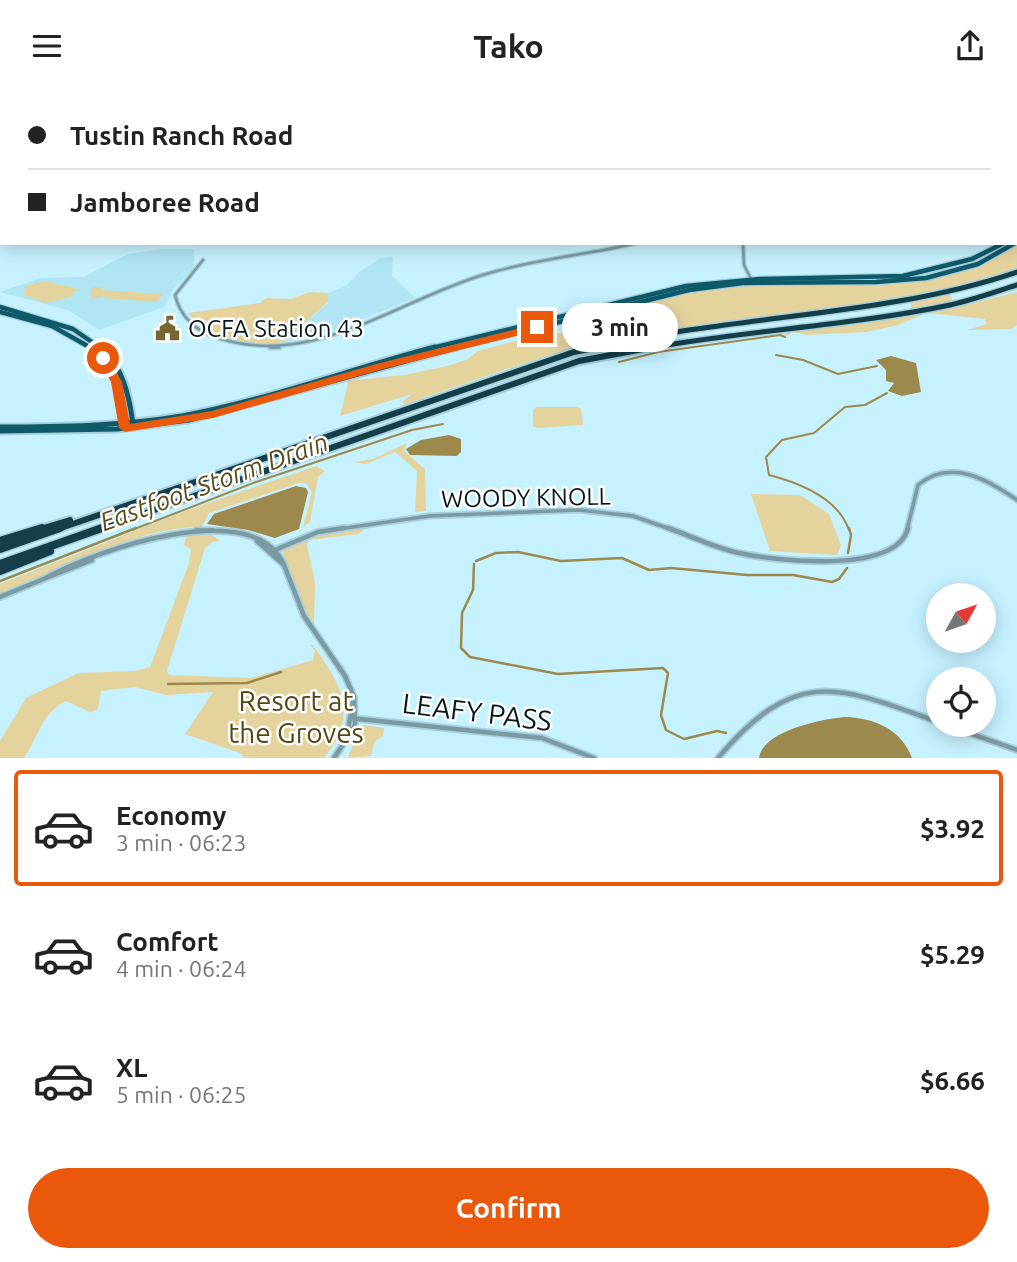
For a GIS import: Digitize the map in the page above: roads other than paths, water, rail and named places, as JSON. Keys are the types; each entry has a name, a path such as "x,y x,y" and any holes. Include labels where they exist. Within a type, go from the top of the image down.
{"highway":[{"path":"0,549 574,352 693,328 911,301 953,292 1017,272"},
{"path":"0,565 579,361 687,341 912,312 954,304 1017,285"},
{"path":"0,541 119,507"},
{"path":"0,571 127,520"}],"main road":[{"path":"0,429 125,426 224,412 380,366 666,295 752,281 872,279 919,274 965,264 1000,245"},
{"path":"752,281 876,282 926,278 978,264 1012,245"},
{"path":"0,309 59,323 98,345 124,376 133,425"},
{"path":"0,309 58,328 95,351 110,367 117,382 125,426"}],"street":[{"path":"203,260 175,295 190,322 205,334 222,340 269,346 325,337 486,274 627,245"},
{"path":"743,245 744,265 752,281"},
{"name":"WOODY KNOLL","path":"272,551 318,532 429,516 579,510 633,516 739,553 835,561 877,557 895,548 906,535 918,485 933,475 959,473 979,478 1017,500"},
{"path":"0,597 144,539 180,530 218,530 257,541 272,551 284,565 304,617 348,681 354,697 354,719 346,740 334,758"},
{"path":"718,758 749,726 781,705 823,689 857,694 926,718"},
{"name":"LEAFY PASS","path":"354,719 542,738 594,758"},
{"path":"980,737 1017,750"}],"waterway":[{"name":"Eastfoot Storm Drain","path":"619,362 658,352 780,335 785,337"},
{"path":"776,355 803,360 838,374 877,366"},
{"path":"849,530 836,509 816,493 769,475 766,457 782,440 814,433 845,407 865,405 887,393"},
{"name":"Eastfoot Storm Drain","path":"132,530 256,482 412,430 443,424"},
{"name":"Eastfoot Storm Drain","path":"0,581 136,528"},
{"path":"848,553 851,535 849,528"},
{"path":"476,561 496,553 518,552 561,561 622,558 649,570 671,568 747,575 793,575 832,582 839,579 847,568"},
{"path":"474,564 473,590 462,613 461,648 470,657 558,674 663,668 668,673 661,715 666,730 684,739 717,731 726,733"},
{"path":"168,684 247,683 281,672"}],"place":[{"name":"OCFA Station 43","path":"168,329"}],"park label":[{"name":"Resort at the Groves","path":"296,717"}]}
